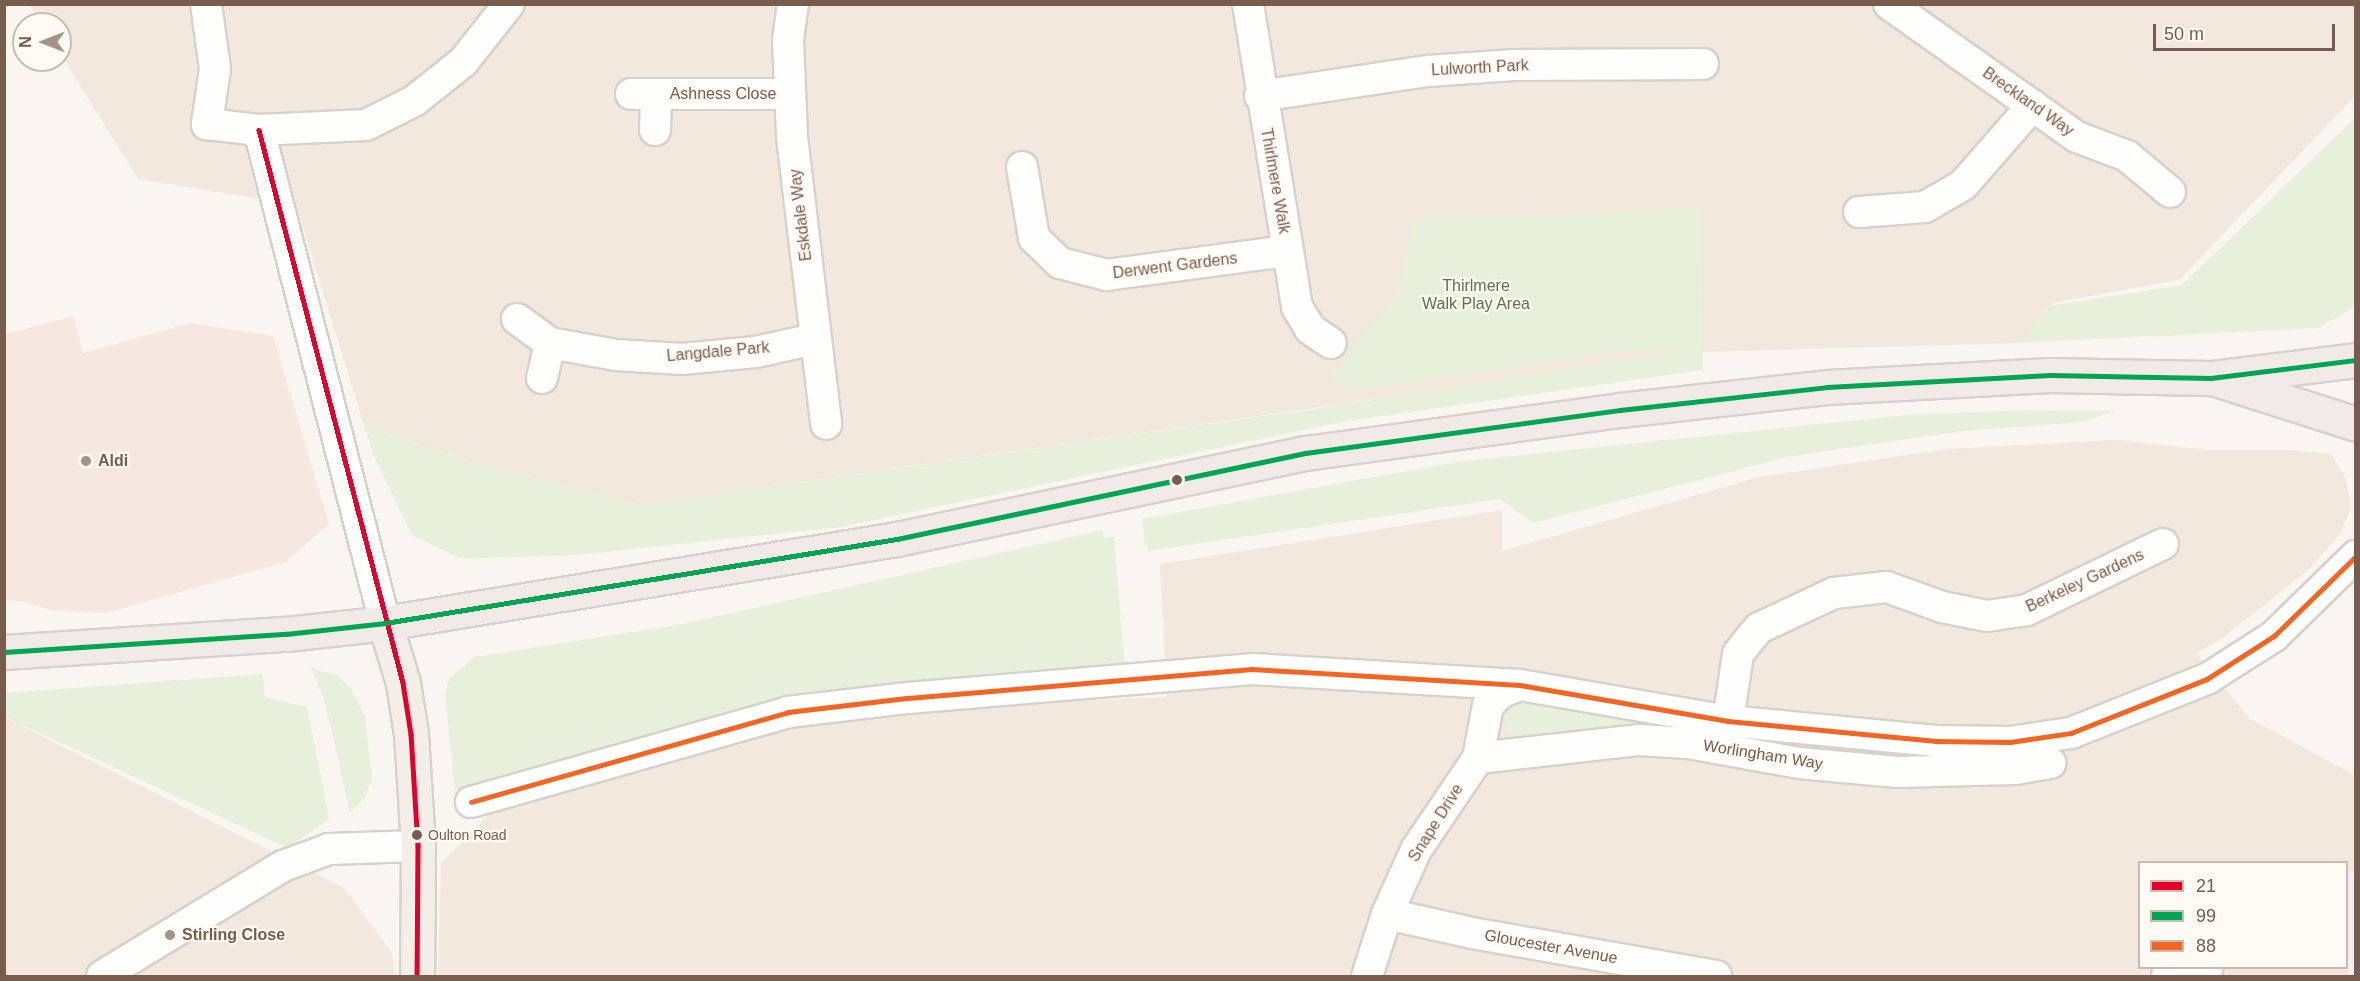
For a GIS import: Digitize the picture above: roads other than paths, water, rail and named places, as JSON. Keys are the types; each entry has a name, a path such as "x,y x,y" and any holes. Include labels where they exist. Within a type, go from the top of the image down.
{"highway":[{"path":"4,652 286,634 385,623 897,539 1262,462 1422,435 1827,387 2049,375 2211,378 2355,360"},
{"path":"2211,378 2355,424"}],"main road":[{"path":"385,623 403,683 411,734 418,846 417,976"}],"street":[{"path":"206,4 215,69 207,124 259,130 366,125 414,101 463,62 500,8"},
{"name":"Eskdale Way","path":"793,4 788,40 789,94 814,339 826,424"},
{"name":"Thirlmere Walk","path":"1248,4 1260,96 1297,307 1311,329 1331,343"},
{"name":"Breckland Way","path":"1889,4 2077,137 2127,156 2170,192"},
{"name":"Lulworth Park","path":"1260,96 1428,71 1514,65 1702,64"},
{"name":"Ashness Close","path":"655,130 643,94 789,94"},
{"path":"1858,212 1925,207 1963,185 2033,105"},
{"path":"259,130 385,623"},
{"name":"Derwent Gardens","path":"1022,167 1013,208 1034,238 1060,262 1107,275 1287,251"},
{"name":"Langdale Park","path":"517,319 550,343 616,355 682,359 756,352 814,339"},
{"path":"542,378 550,343"},
{"name":"Berkeley Gardens","path":"1728,720 1738,654 1753,635 1759,628 1834,593 1887,587 1942,607 1988,616 2017,612 2163,544"},
{"path":"471,802 788,712 897,699 1252,669 1520,685 1728,720 1936,741 2010,742 2071,733 2207,679 2240,660 2274,636 2355,556"},
{"name":"Snape Drive","path":"1367,976 1387,914 1416,850 1478,758 1488,705 1502,692 1520,685"},
{"name":"Worlingham Way","path":"1478,758 1638,740 1688,743 1799,763 1898,772 2016,770 2049,763"},
{"path":"104,976 283,866 329,849 418,846"},
{"name":"Gloucester Avenue","path":"1387,914 1473,933 1716,976"},
{"path":"2167,976 2202,969"}],"place":[{"name":"Aldi","path":"86,461"},
{"name":"Oulton Road","path":"417,835"},
{"name":"Stirling Close","path":"170,935"}],"park label":[{"name":"Thirlmere Walk Play Area","path":"1476,295"}]}
